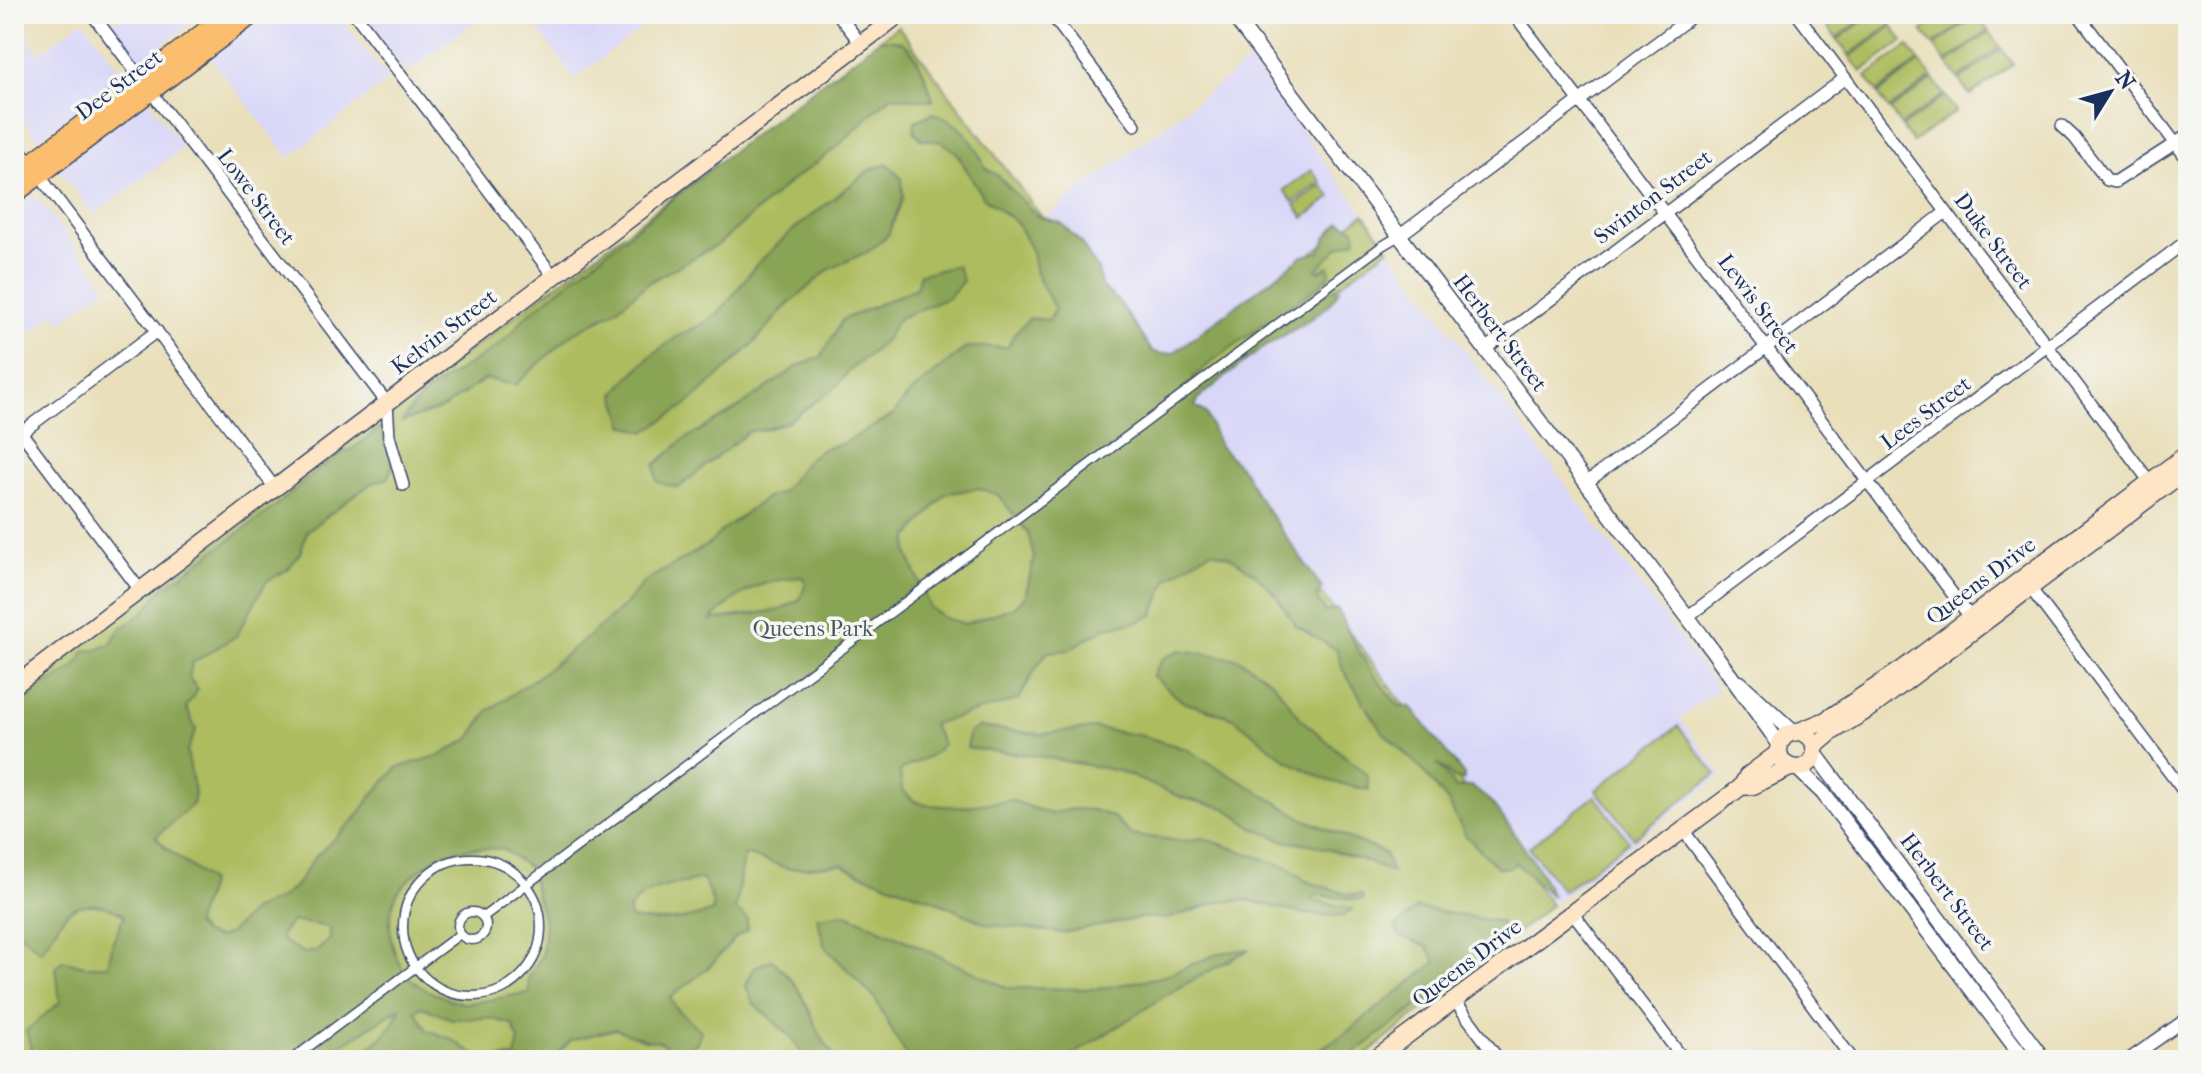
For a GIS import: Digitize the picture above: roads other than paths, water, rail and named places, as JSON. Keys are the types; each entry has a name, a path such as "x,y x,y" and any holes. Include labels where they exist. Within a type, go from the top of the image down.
{"main road":[{"name":"Dee Street","path":"14,194 35,170 146,85 228,14"},
{"name":"Dee Street","path":"146,85 253,14"},
{"name":"Kelvin Street","path":"14,686 900,14"},
{"name":"Dee Street","path":"14,176 35,170"},
{"name":"Queens Drive","path":"1814,750 2154,487 2188,453"},
{"name":"Queens Drive","path":"2154,487 2188,469"},
{"name":"Queens Drive","path":"1794,733 1816,726 1841,710 1970,617 2027,583"},
{"name":"Herbert Street","path":"1794,733 1805,734 1814,750"},
{"path":"1780,748 1784,738 1794,733"},
{"name":"Queens Drive","path":"1374,1060 1741,787 1747,776 1780,748"},
{"name":"Herbert Street","path":"1780,748 1783,761 1794,767"},
{"path":"1794,767 1809,762 1814,750"},
{"name":"Queens Drive","path":"1741,787 1753,786 1794,767"}],"street":[{"name":"Lowe Street","path":"92,14 387,403"},
{"path":"355,14 554,277"},
{"path":"838,14 861,44"},
{"path":"1051,14 1135,125"},
{"name":"Herbert Street","path":"1232,14 1733,678 1780,748"},
{"name":"Lewis Street","path":"1514,14 1970,617"},
{"path":"483,917 1695,14"},
{"name":"Duke Street","path":"1797,14 2154,487"},
{"path":"2078,14 2188,160"},
{"name":"Swinton Street","path":"1485,349 1845,78"},
{"path":"2062,126 2111,182 2121,180 2188,135"},
{"path":"14,142 275,488"},
{"path":"1586,483 1946,212"},
{"name":"Lees Street","path":"1687,617 2188,240"},
{"path":"140,590 16,431 157,331"},
{"path":"387,403 389,436 403,485"},
{"path":"2027,583 2188,797"},
{"name":"Herbert Street","path":"1733,678 1794,733"},
{"name":"Herbert Street","path":"1814,750 2044,1060"},
{"name":"Herbert Street","path":"1794,767 1823,793 2025,1060"},
{"path":"1683,830 1853,1060"},
{"path":"476,857 496,861 513,870 528,884 539,907 542,933 538,950 519,978 491,994 458,995 435,985 416,967 407,950 403,931 404,911 416,885 438,866 456,858 476,857"},
{"path":"475,912 483,917 485,930 480,937 467,939 460,934 458,925 461,916 475,912"},
{"path":"1573,913 1684,1060"},
{"path":"1930,935 1944,925"},
{"path":"291,1060 460,934"},
{"path":"1455,1001 1499,1060"},
{"path":"2128,1060 2188,1018"}],"park label":[{"name":"Queens Park","path":"813,629"}]}
